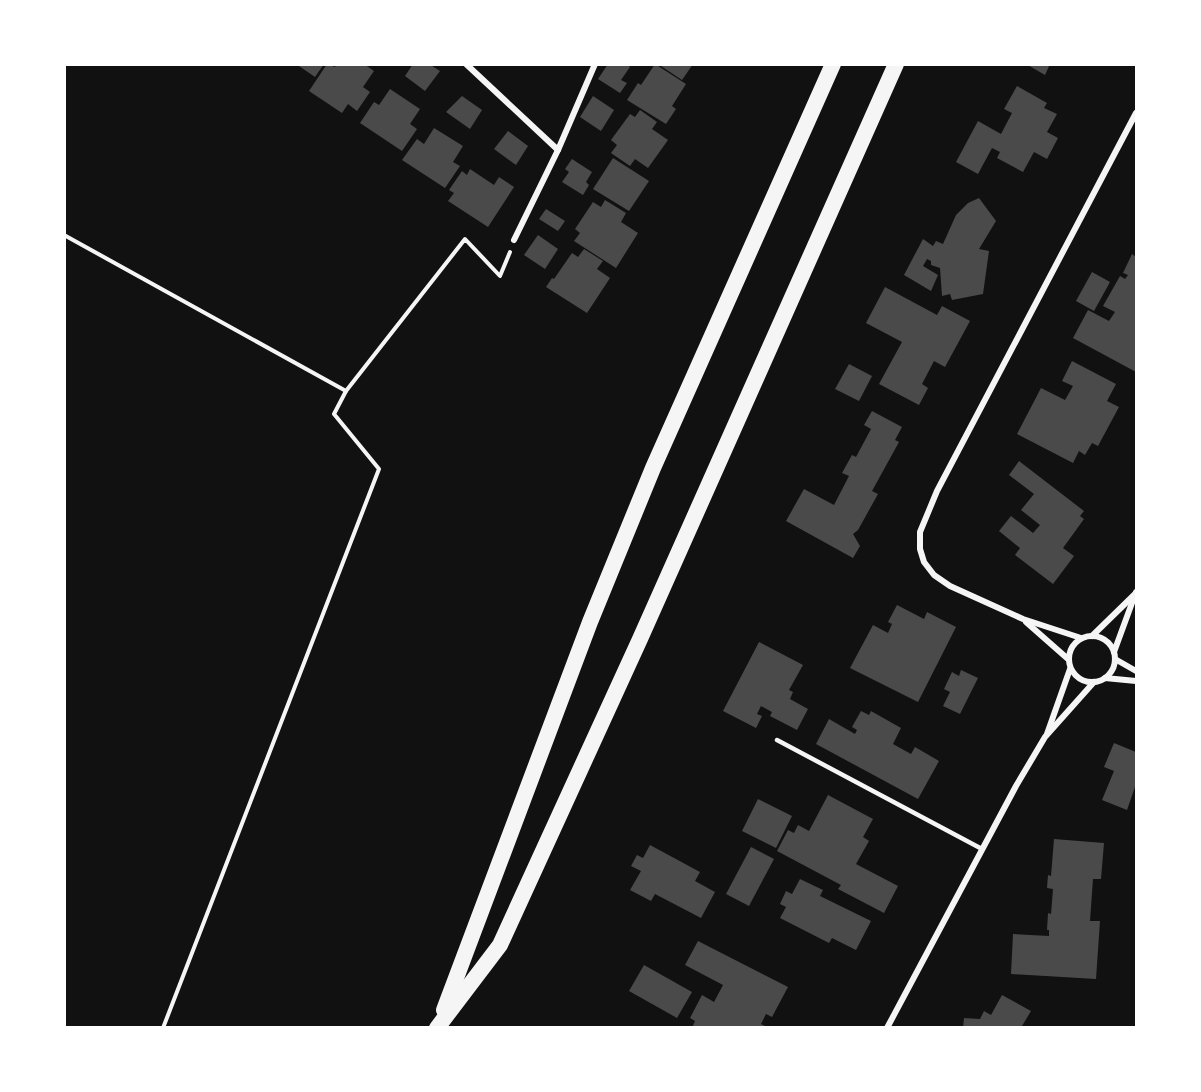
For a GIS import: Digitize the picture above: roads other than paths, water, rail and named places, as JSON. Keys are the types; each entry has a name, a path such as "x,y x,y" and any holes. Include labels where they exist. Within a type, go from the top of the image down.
{"highway":[{"path":"437,1028 591,622 653,468 833,64"},
{"path":"437,1028 500,945 640,639 896,64"}],"street":[{"path":"466,64 558,150"},
{"path":"514,240 558,150 595,64"},
{"path":"1137,112 937,491 920,532 920,549 924,562 934,575 950,586 1023,619 1081,638 1092,636 1101,638 1109,644 1114,655 1137,670"},
{"path":"1092,636 1136,593"},
{"path":"1105,678 1112,669 1114,655 1136,593"},
{"path":"1023,619 1068,659"},
{"path":"887,1028 1016,786 1045,737 1070,669 1068,659 1070,650 1081,638"},
{"path":"1070,669 1080,679 1094,682"},
{"path":"1045,737 1094,682 1105,678 1137,681"}],"lane":[{"path":"777,740 982,849"}]}
